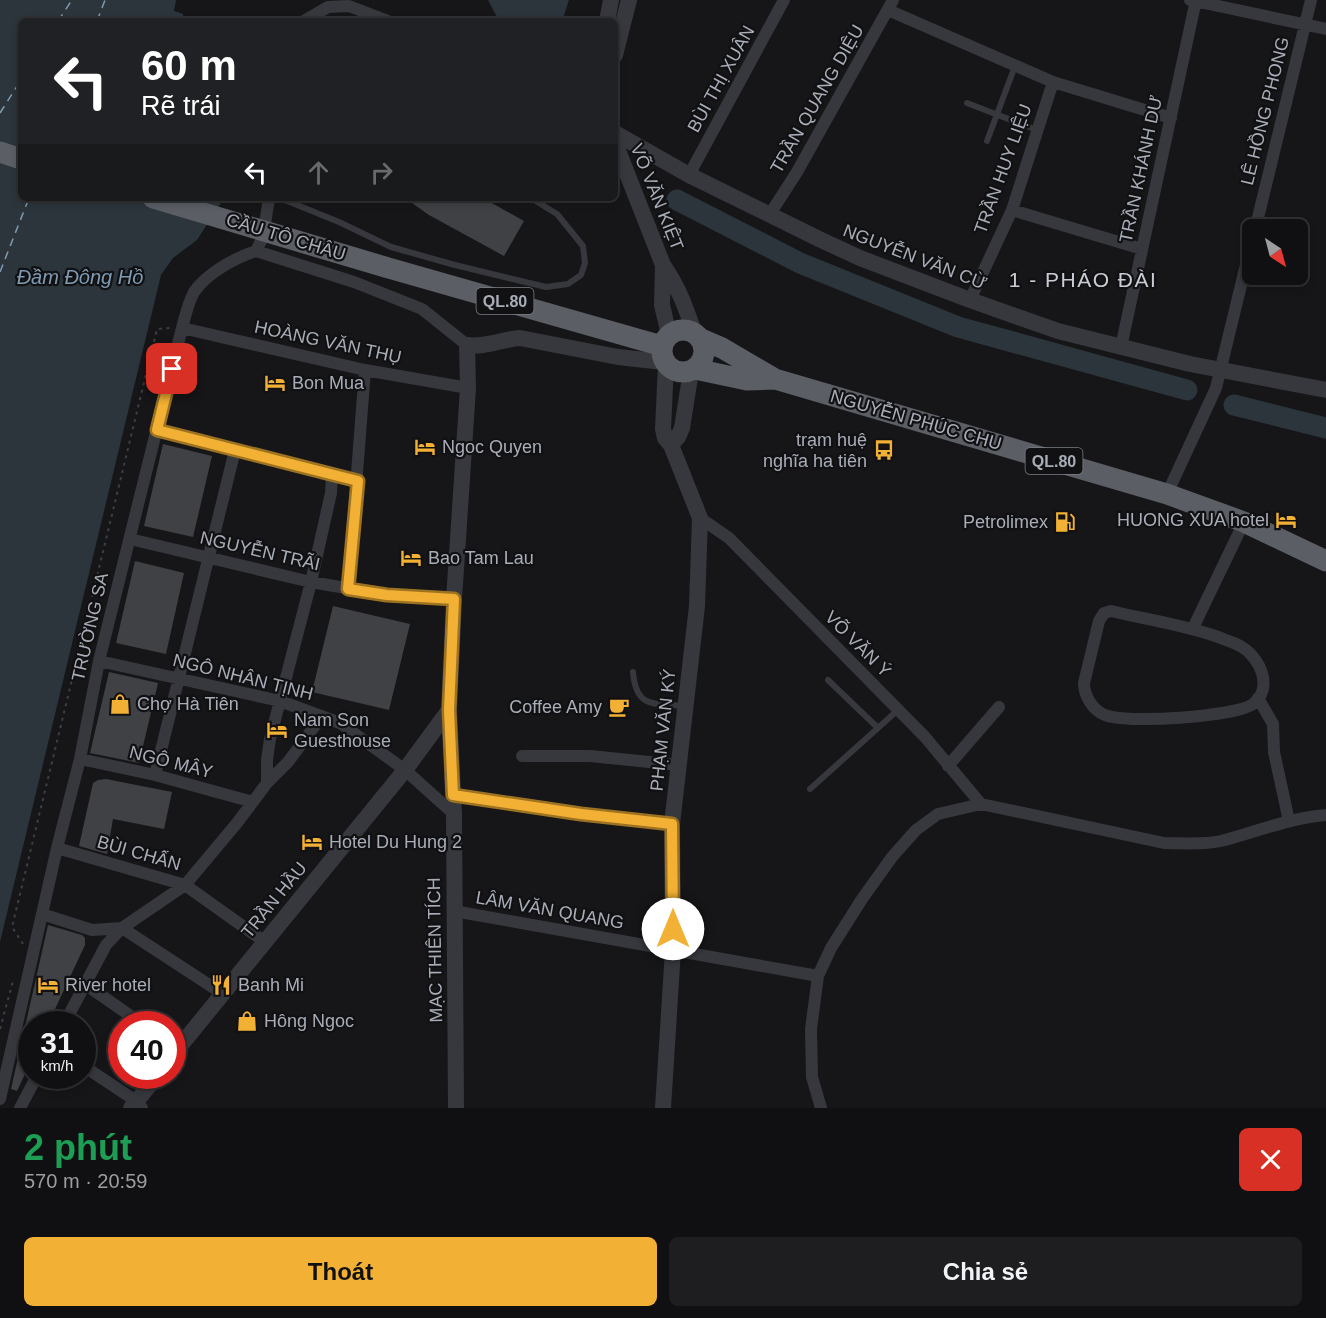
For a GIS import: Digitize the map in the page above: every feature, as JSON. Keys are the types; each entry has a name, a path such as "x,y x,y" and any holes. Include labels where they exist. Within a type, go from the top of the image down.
{"highway":[{"path":"0,152 18,158"},
{"name":"CẦU TÔ CHÂU","path":"163,201 418,276"},
{"name":"QL.80","path":"418,276 665,351"},
{"path":"680,330 697,336 705,352 703,359 693,370 677,372 665,351 680,330"},
{"name":"NGUYỄN PHÚC CHU","path":"697,336 775,379 1167,494 1244,522 1326,561"},
{"name":"NGUYỄN PHÚC CHU","path":"693,370 747,380 775,379"}],"street":[{"path":"608,18 611,0"},
{"path":"618,43 629,0"},
{"name":"BÙI THỊ XUÂN","path":"689,175 784,0"},
{"name":"LÊ HỒNG PHONG","path":"1258,219 1311,0"},
{"path":"1194,1 1326,29"},
{"name":"TRẦN KHÁNH DƯ","path":"1121,347 1194,1"},
{"path":"890,5 1053,81 1171,118"},
{"name":"TRẦN QUANG DIỆU","path":"770,214 797,172 890,5"},
{"path":"309,18 328,7 349,6 380,18"},
{"name":"TRẦN HUY LIỆU","path":"970,300 1011,210 1053,81"},
{"name":"NGUYỄN VĂN CỪ","path":"618,135 689,175 860,258 1058,332 1190,364 1326,390"},
{"name":"VÕ VĂN KIỆT","path":"618,151 663,265 673,279 697,336"},
{"path":"269,201 263,237 256,251 364,285 422,309 467,345 478,347 505,339 520,339 618,357 665,351"},
{"path":"1011,210 1142,249"},
{"name":"TRƯỜNG SA","path":"0,1099 57,848 80,759 99,661 182,328 193,293 205,279 244,255 256,251"},
{"name":"VÕ VĂN KIỆT","path":"663,265 662,305 665,351"},
{"path":"1167,494 1216,388 1242,282"},
{"name":"HOÀNG VĂN THỤ","path":"182,328 365,370 468,388"},
{"name":"MẠC THIÊN TÍCH","path":"456,1108 454,814 449,710 468,388 467,345"},
{"name":"PHẠM VĂN KÝ","path":"663,1108 673,950 672,824 697,606 700,518 663,429 665,351"},
{"path":"348,589 365,370"},
{"path":"671,445 682,428 693,370"},
{"path":"157,430 358,481"},
{"path":"155,775 235,450"},
{"path":"267,783 270,739 311,582 331,493 332,475"},
{"name":"VÕ VĂN Ý","path":"700,518 729,538 925,737 981,804"},
{"path":"1193,628 1244,522"},
{"name":"NGUYỄN TRÃI","path":"130,539 348,589 387,595 454,599"},
{"path":"1111,611 1193,628 1242,646 1256,659 1262,669 1263,686 1258,698 1248,707 1188,718 1127,720 1104,715 1094,707 1084,693 1084,682 1099,621 1104,613 1111,611"},
{"name":"NGÔ NHÂN TỊNH","path":"99,661 280,702 340,723 405,770 454,814"},
{"path":"1258,698 1273,724 1274,752 1289,821"},
{"path":"948,766 999,707"},
{"name":"TRẦN HẦU","path":"186,1037 405,770 449,710"},
{"path":"71,1011 106,945 122,928 185,885 237,824 267,783 288,762 322,716"},
{"path":"522,756 590,756 679,765"},
{"name":"NGÔ MÂY","path":"80,759 155,775 253,802"},
{"path":"453,795 581,814 672,824"},
{"path":"821,1108 812,1077 811,1029 818,976 831,948 892,857 916,830 938,814 981,804 1164,843 1219,841 1289,821 1326,815"},
{"name":"BÙI CHẤN","path":"57,848 185,885 265,942"},
{"name":"LÂM VĂN QUANG","path":"454,911 818,976"},
{"path":"42,914 92,930 122,928 223,994"},
{"path":"85,984 123,1011"},
{"path":"96,1076 136,1106 148,1089"},
{"path":"21,1107 30,1089"}],"lane":[{"path":"987,141 1015,65"},
{"path":"967,103 1037,130"},
{"path":"287,201 391,247 454,266 546,288 568,284 581,275 585,263 583,246 556,214 536,201"},
{"path":"418,276 419,255"},
{"path":"633,672 634,686 639,696 646,702 685,706"},
{"path":"828,680 878,728"},
{"path":"810,789 898,710"}],"path":[{"path":"23,945 12,927 157,329 182,328"},
{"path":"0,1029 15,976"}],"water":[{"name":"Đầm Đông Hồ","path":"0,0 176,0 174,11 183,14 183,18 18,18 18,201 222,201 197,240 173,258 161,275 0,942"},
{"path":"488,0 569,0 563,18 497,18"}],"building":[{"path":"409,201 488,201 524,221 504,256 429,215"},
{"path":"163,444 212,456 193,537 144,526"},
{"path":"135,561 184,573 166,654 116,643"},
{"path":"333,606 410,624 389,710 312,692"},
{"path":"109,672 158,683 139,763 90,753"},
{"path":"106,779 172,792 164,829 113,819 107,854 79,846 93,783"},
{"name":"River hotel","path":"48,925 82,935 85,938 85,945 54,1011 29,1011"},
{"name":"River hotel","path":"18,1058 18,1089 17,1091 11,1089"}],"waterway":[{"path":"677,200 800,263 958,327 1187,390"},
{"path":"1234,405 1326,428"}],"ferry route":[{"path":"60,18 72,0"},
{"path":"98,18 105,0"},
{"path":"0,113 18,85"},
{"path":"0,272 28,201"}],"place":[{"name":"Bon Mua","path":"275,383"},
{"name":"Ngoc Quyen","path":"425,447"},
{"name":"trạm huệ nghĩa ha tiên","path":"884,450"},
{"name":"HUONG XUA hotel","path":"1286,520"},
{"name":"Petrolimex","path":"1065,522"},
{"name":"Bao Tam Lau","path":"411,558"},
{"name":"Chợ Hà Tiên","path":"120,704"},
{"name":"Coffee Amy","path":"619,707"},
{"name":"Nam Son Guesthouse","path":"277,730"},
{"name":"Hotel Du Hung 2","path":"312,842"},
{"name":"River hotel","path":"48,985"},
{"name":"Banh Mi","path":"221,985"},
{"name":"Hông Ngoc","path":"247,1021"}],"district":[{"name":"1 - PHÁO ĐÀI","path":"1083,279"}],"route":[{"path":"172,369 157,430 358,481 348,589 387,595 454,599 449,710 453,795 581,814 672,824 673,929"}]}
